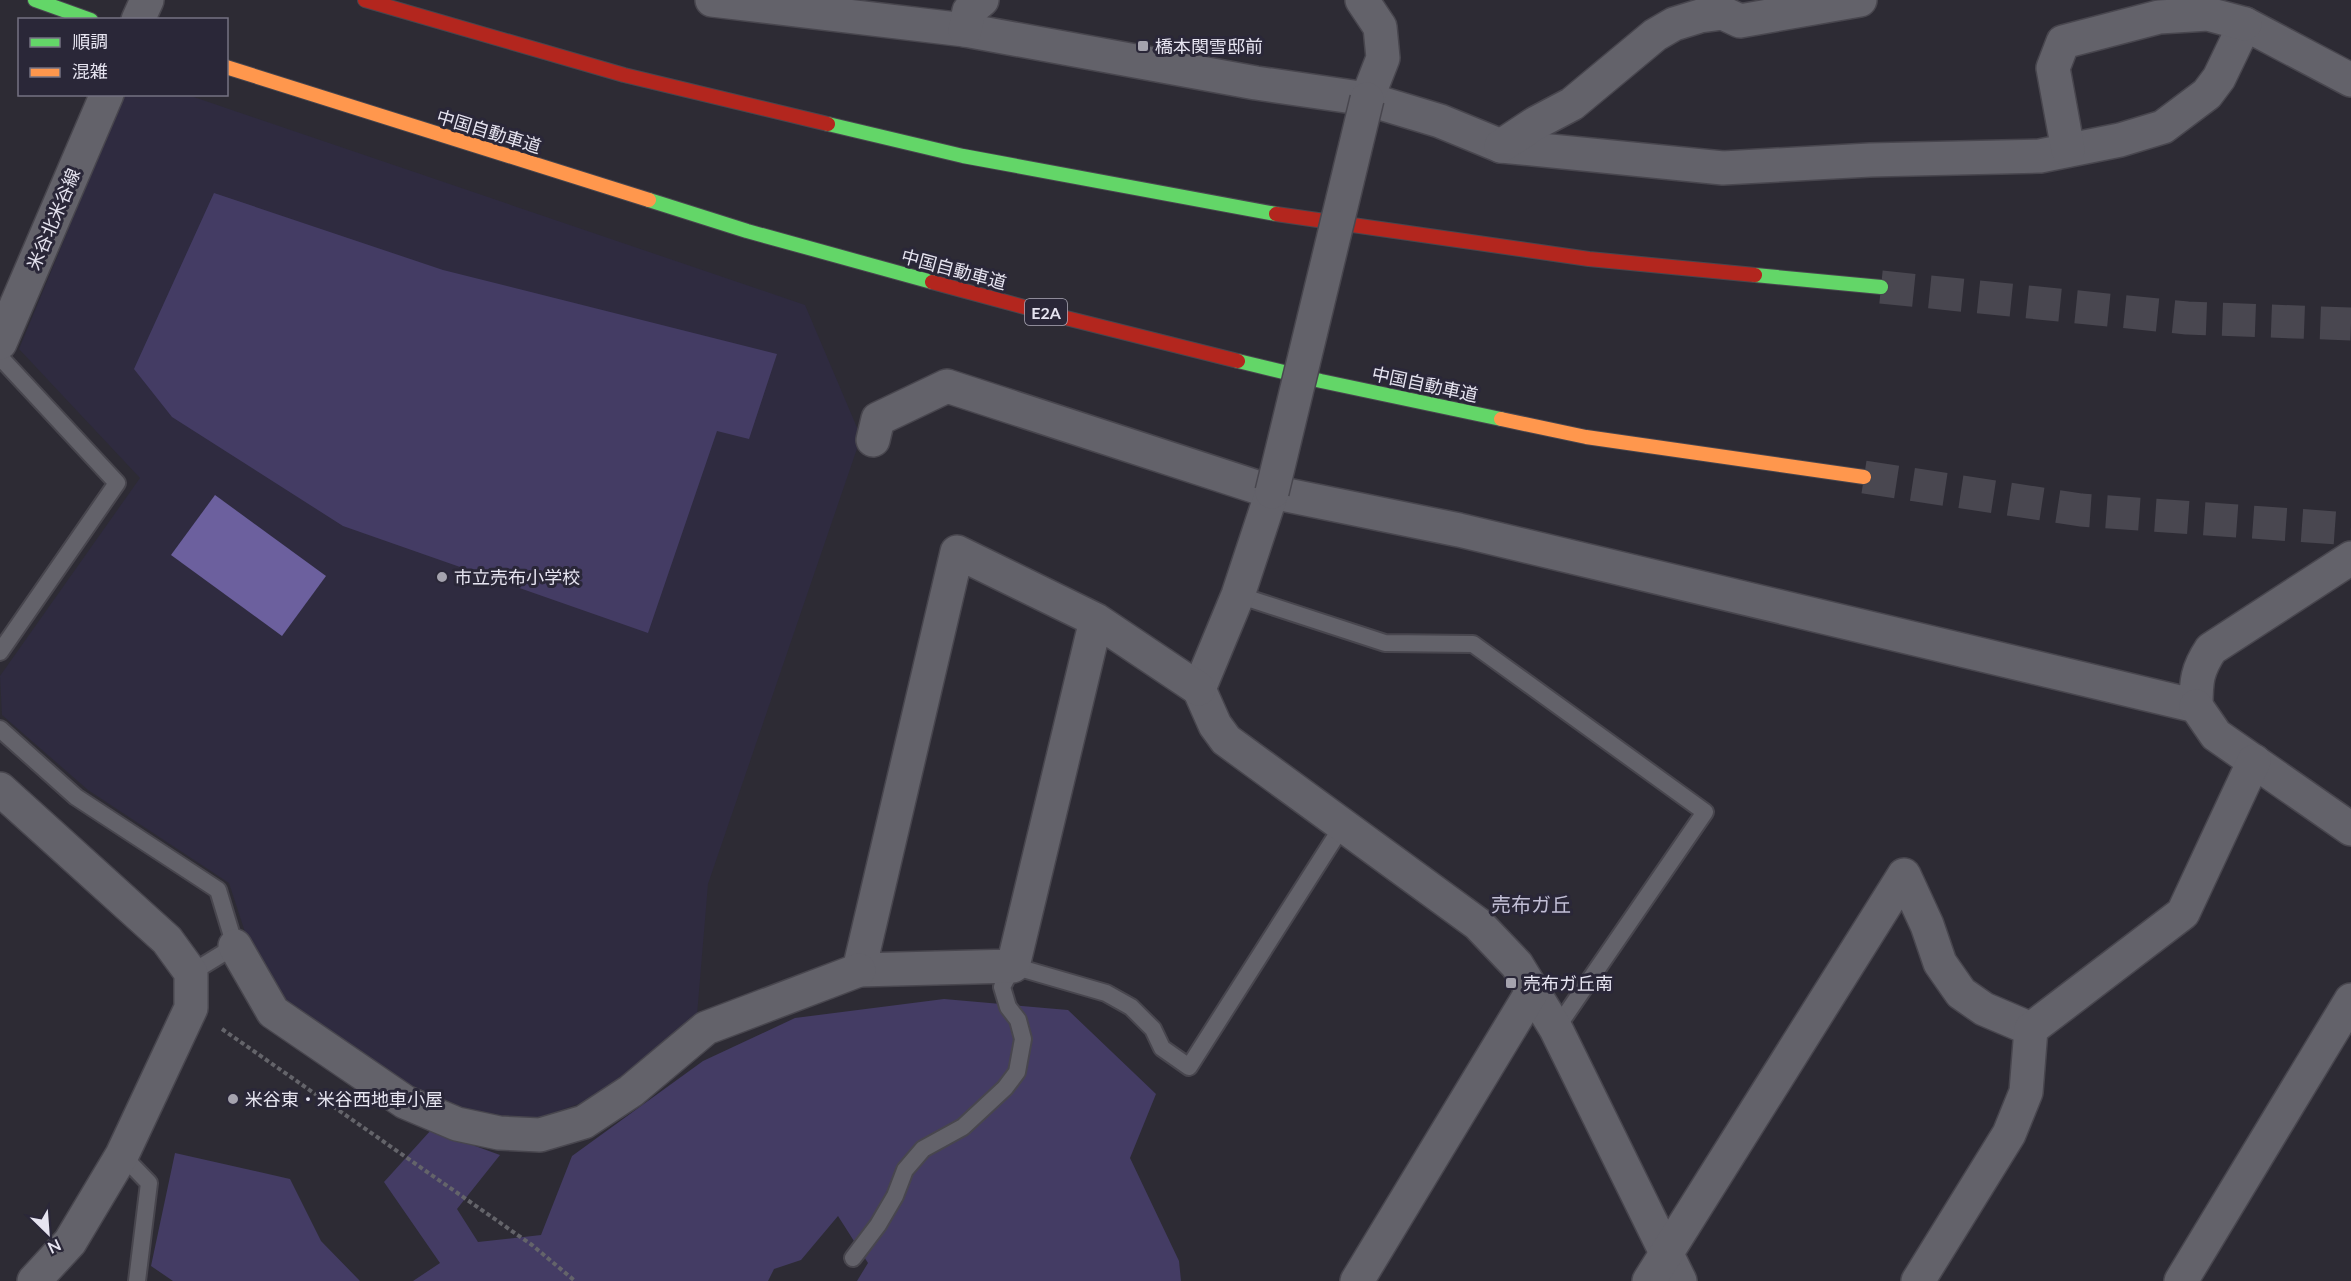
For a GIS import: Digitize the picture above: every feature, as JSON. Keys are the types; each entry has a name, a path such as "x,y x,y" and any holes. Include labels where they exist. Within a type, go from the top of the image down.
{"highway":[{"path":"35,0 85,18"},
{"path":"366,0 624,75 692,92 963,156 1248,210 1589,259 1881,287"},
{"name":"中国自動車道","path":"228,68 747,231 1077,320 1321,381 1586,436 1864,477"}],"street":[{"path":"139,18 147,0"},
{"path":"712,0 965,30 1256,83 1367,99 1440,121 1501,146 1723,168 1870,160 2040,156 2120,140 2163,127 2207,94 2219,78 2245,24"},
{"path":"965,30 969,11 982,0"},
{"path":"1501,146 1536,123 1572,104 1655,35 1674,24 1701,16 1723,14 1740,21 1860,0"},
{"path":"1198,689 1238,595 1272,492 1367,99 1383,58 1380,27 1370,3"},
{"path":"2068,150 2053,68 2063,42 2159,17 2208,14 2245,24 2351,80"},
{"name":"米谷北米谷線","path":"0,343 106,96"},
{"path":"873,440 878,419 947,386 1272,492 1459,530 2196,706"},
{"path":"859,970 957,552 1096,620 1198,689 1215,725 1226,740 1478,924 1517,965 1556,1029 1673,1267"},
{"path":"2347,817 2254,761 2216,735 2196,706 2196,680 2200,665 2211,649 2351,558"},
{"path":"235,946 273,1012 405,1102 457,1124 499,1133 540,1135 584,1122 630,1090 706,1028 859,970 1013,966 1096,620"},
{"path":"1918,1281 2009,1134 2026,1092 2031,1029 2183,913 2254,761"},
{"path":"0,789 167,940 191,973 191,1008 122,1155 70,1242 34,1281"},
{"path":"1648,1281 1673,1267 1904,875 1927,925 1940,963 1955,986 1984,1009 2031,1029"},
{"path":"1357,1281 1533,990"},
{"path":"2181,1281 2351,1000"}],"lane":[{"path":"0,357 117,483 0,652"},
{"path":"1238,595 1385,643 1473,644 1705,812 1556,1029"},
{"path":"0,729 76,797 218,890 235,946 191,973"},
{"path":"853,1258 896,1196 905,1170 923,1149 963,1126 1005,1088 1017,1072 1023,1039 1018,1020 1008,1007 1002,987 1013,966 1106,993 1131,1007 1153,1029 1162,1048 1189,1067 1343,825"},
{"path":"122,1155 150,1183 137,1281"}],"path":[{"path":"191,1008 532,1245 575,1281"}],"shaded area":[{"name":"市立売布小学校","path":"124,96 191,96 805,305 861,437 708,884 697,1015 619,1080 584,1102 533,1120 465,1114 411,1090 281,1006 260,978 229,883 88,790 2,715 0,676 140,478 19,349"},
{"path":"214,193 443,270 777,354 749,439 717,431 648,633 343,526 172,417 134,369"},
{"path":"215,495 326,576 282,636 171,555"},
{"path":"944,999 1068,1010 1156,1094 1130,1158 1179,1261 1181,1281 857,1281 868,1263 838,1216 801,1260 774,1269 768,1281 413,1281 440,1263 384,1182 431,1130 500,1155 457,1209 478,1242 541,1235 572,1156 703,1061 795,1018"},
{"path":"175,1153 290,1179 321,1241 360,1281 173,1281 151,1266"}],"tunnel":[{"path":"1881,287 2187,318 2351,324"},
{"path":"1864,477 2081,510 2351,529"}],"traffic: fast":[{"path":"35,0 85,18"},
{"path":"828,124 963,156 1276,214"},
{"path":"649,200 747,231 932,282"},
{"path":"1755,275 1881,287"},
{"path":"1238,361 1501,419"}],"traffic: slow":[{"path":"228,68 649,200"},
{"path":"1501,419 1586,437 1864,477"}],"traffic: jam":[{"path":"365,0 624,75 828,124"},
{"path":"1276,214 1589,259 1755,275"},
{"path":"932,282 1238,361"}],"place":[{"name":"橋本関雪邸前","path":"1143,46"},
{"name":"市立売布小学校","path":"442,577"},
{"name":"売布ガ丘南","path":"1511,983"},
{"name":"米谷東・米谷西地車小屋","path":"233,1099"}],"district":[{"name":"売布ガ丘","path":"1531,904"}]}
